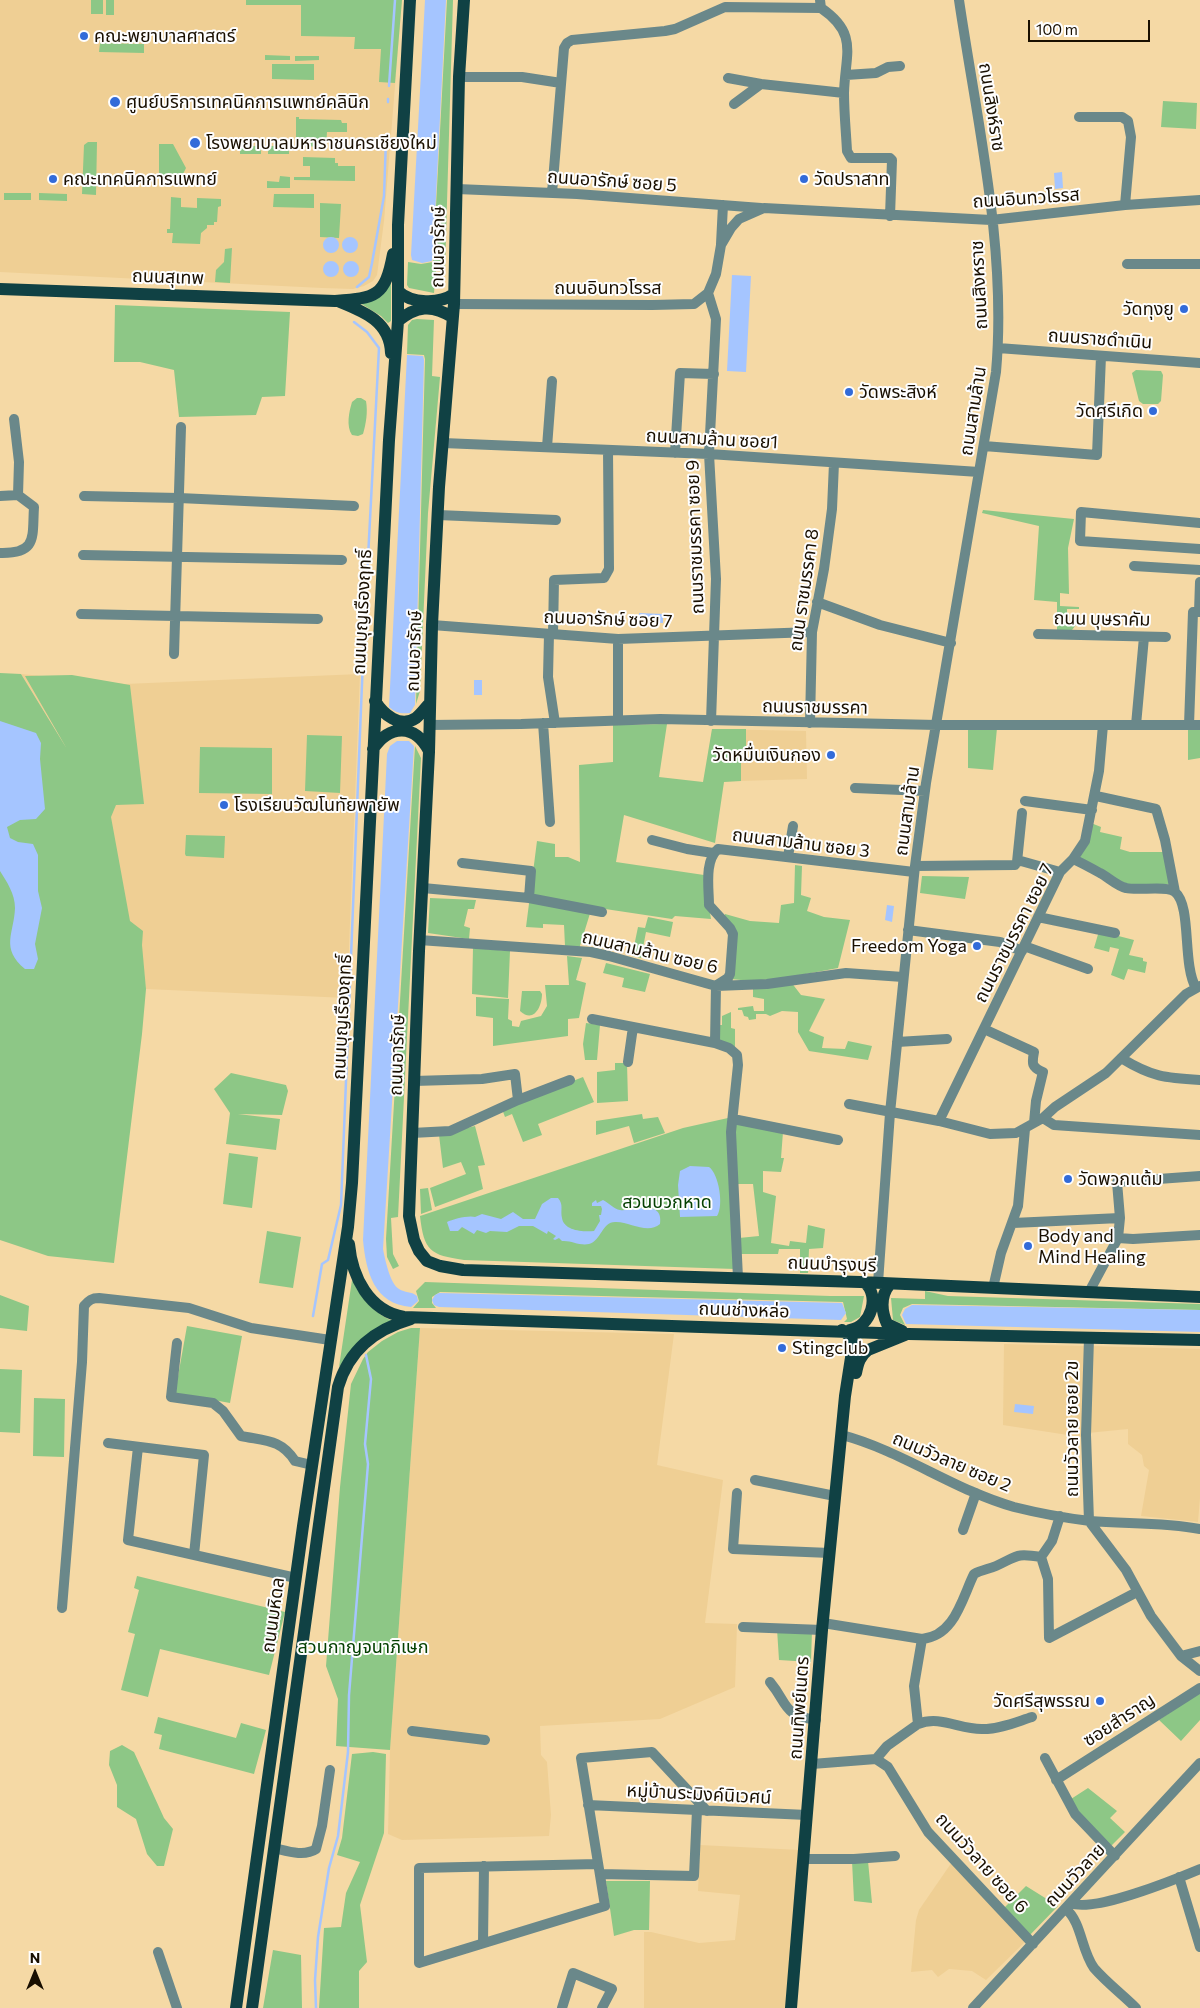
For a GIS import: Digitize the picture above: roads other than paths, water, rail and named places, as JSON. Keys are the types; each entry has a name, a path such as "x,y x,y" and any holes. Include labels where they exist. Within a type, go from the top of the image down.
{"main road":[{"name":"ถนนบุญเรืองฤทธิ์","path":"348,1227 352,1183 392,380 398,321 398,224 410,0"},
{"name":"ถนนอารักษ์","path":"463,1270 440,1266 427,1261 418,1251 409,1216 419,940 429,752 432,625 453,305 459,77 464,0"},
{"name":"ถนนสุเทพ","path":"0,289 335,300 364,299 371,297 384,285 389,274 398,224"},
{"path":"398,291 410,299 439,301 447,299 453,305 441,310 416,309 398,321"},
{"name":"ถนนสุเทพ","path":"335,300 365,312 384,329 391,346 392,380"},
{"path":"376,701 387,716 396,721 415,719 430,703"},
{"path":"373,749 379,740 387,734 407,731 417,735 424,742 429,752"},
{"name":"ถนนช่างหล่อ","path":"348,1227 350,1258 368,1297 384,1310 394,1315 842,1330 909,1334 1200,1340"},
{"name":"ถนนมหิดล","path":"236,2008 330,1340 348,1227"},
{"name":"ถนนบำรุงบุรี","path":"463,1270 864,1282 1200,1297"},
{"path":"842,1330 857,1329 865,1324 869,1317 872,1295 871,1289 864,1282"},
{"path":"884,1283 883,1316 887,1324 909,1334"},
{"name":"ถนนมหิดล","path":"252,2008 338,1387 343,1370 354,1354 369,1339 385,1328 418,1317"},
{"name":"ถนนทิพย์เนตร","path":"792,2008 822,1626 844,1411 853,1345 851,1337 842,1330"},
{"name":"ถนนทิพย์เนตร","path":"844,1411 852,1396 858,1362 863,1354 909,1334"},
{"path":"277,1716 293,1719"}],"street":[{"name":"ถนนสิงห์ราช","path":"959,0 991,220"},
{"path":"552,193 564,48 567,43 572,40 665,32 725,7 821,4 836,18 845,32 848,47 844,93 847,151 851,158 890,158 892,160 890,216"},
{"path":"846,76 876,73 888,67 900,66"},
{"path":"459,77 522,77 561,82"},
{"path":"728,78 761,84 844,93"},
{"path":"734,104 761,84"},
{"path":"1079,117 1122,117 1128,121 1131,137 1125,206"},
{"name":"ถนนอารักษ์ ซอย 5","path":"457,190 552,193 764,208"},
{"name":"ถนนอินทวโรรส","path":"721,245 731,228 740,219 764,208 991,220 1200,200"},
{"name":"ถนนอินทวโรรส","path":"453,305 694,304 708,293 716,274 721,245 723,205"},
{"path":"980,219 993,235"},
{"name":"ถนนสิงหราช","path":"991,220 999,308 998,348"},
{"path":"1127,264 1200,264"},
{"name":"ถนนราชมรรคา ซอย 9","path":"708,293 716,319 708,454 716,579 711,721"},
{"name":"ถนนราชดำเนิน","path":"998,348 1200,363"},
{"name":"ถนนสามล้าน","path":"884,1283 890,1113 915,869 925,791 984,446 998,348"},
{"path":"984,446 1097,455 1101,356"},
{"path":"675,453 680,373 714,374"},
{"path":"548,447 552,382"},
{"path":"14,419 19,462 18,495"},
{"path":"174,654 181,427"},
{"name":"ถนนสามล้าน ซอย1","path":"443,443 708,454 979,472"},
{"path":"555,723 548,678 554,580 604,578 609,569 608,450"},
{"name":"ถนน ราชมรรคา 8","path":"810,723 812,632 824,569 832,509 834,463"},
{"path":"0,496 18,495 34,507 32,538 24,550 13,553 0,552"},
{"path":"84,496 179,498 354,506"},
{"path":"1200,523 1081,512 1080,541 1200,549"},
{"path":"438,515 556,520"},
{"path":"83,555 342,560"},
{"path":"1134,566 1200,570"},
{"path":"1200,582 1200,628"},
{"path":"817,602 880,625 951,643"},
{"path":"1189,724 1193,612 1199,612"},
{"path":"81,614 318,618"},
{"name":"ถนนอารักษ์ ซอย 7","path":"432,625 618,639 812,632"},
{"name":"ถนน บุษราคัม","path":"1038,634 1166,637"},
{"path":"1136,725 1144,636"},
{"path":"618,639 618,719"},
{"name":"ถนนราชมรรคา","path":"429,725 543,724 618,719 937,725 1200,724"},
{"path":"543,724 550,822"},
{"name":"ถนนราชมรรคา ซอย 7","path":"939,1121 1060,872 1073,859 1085,841 1096,796 1103,725"},
{"path":"855,788 925,791"},
{"path":"1096,796 1156,808 1165,840 1175,892"},
{"path":"1025,800 1092,810"},
{"path":"1017,862 1022,813"},
{"path":"788,857 793,826"},
{"path":"652,840 713,853"},
{"name":"ถนนสามล้าน ซอย 3","path":"716,986 728,978 730,974 733,934 730,928 709,906 709,875 713,853 718,849 915,869 1015,865 1021,861 1060,872"},
{"path":"849,1104 939,1121 990,1134 1016,1133 1039,1120 1106,1073 1186,994 1198,987 1192,980 1189,970 1185,914 1180,898 1175,892 1168,889 1124,888 1073,859"},
{"path":"462,863 531,871 529,898"},
{"path":"422,888 529,898 602,912"},
{"path":"1038,917 1115,932"},
{"path":"908,930 1000,942 1088,969"},
{"name":"ถนนสามล้าน ซอย 6","path":"419,940 591,952 716,986 768,984 846,973 903,978"},
{"path":"715,1043 716,986"},
{"path":"592,1020 715,1043 729,1048 736,1054 738,1066 732,1119 731,1158 738,1278"},
{"path":"628,1062 633,1027"},
{"path":"984,1029 1034,1052 1032,1063 1034,1068 1042,1072 1036,1102 1039,1120"},
{"path":"897,1042 947,1039"},
{"path":"1121,1058 1138,1068 1162,1078 1200,1080"},
{"path":"414,1081 482,1079 515,1074 518,1100"},
{"path":"412,1133 450,1131 518,1100 570,1080"},
{"path":"732,1119 838,1140"},
{"path":"1039,1120 1054,1125 1200,1135"},
{"path":"993,1288 1001,1253 1013,1223 1019,1198 1025,1129"},
{"path":"1089,1292 1118,1238 1120,1218 1117,1182 1200,1176"},
{"path":"1013,1223 1120,1218"},
{"path":"1118,1238 1133,1239 1200,1235"},
{"path":"62,1608 82,1362 84,1306 90,1300 99,1298 189,1308 251,1328 330,1340"},
{"name":"ถนนวัวลาย ซอย 2ข","path":"1089,1338 1086,1435 1089,1520"},
{"path":"177,1344 171,1397 213,1403 223,1411 241,1436 272,1442 287,1448 295,1461 312,1466"},
{"name":"ถนนวัวลาย ซอย 2","path":"842,1435 875,1446 976,1493 1014,1507 1089,1520 1200,1528"},
{"path":"108,1443 204,1455 194,1555"},
{"path":"138,1447 128,1540 296,1578"},
{"path":"755,1480 835,1496"},
{"path":"737,1493 733,1549 830,1553"},
{"path":"964,1530 976,1493"},
{"path":"1041,1557 1052,1541 1060,1516"},
{"path":"1089,1520 1126,1570 1148,1611 1181,1656 1200,1671"},
{"path":"743,1627 822,1626 927,1638 942,1631 955,1616 964,1601 974,1574 996,1566 1012,1556 1025,1554 1041,1557"},
{"path":"1041,1557 1048,1579 1049,1638 1137,1592"},
{"path":"918,1724 914,1686 927,1638"},
{"path":"1181,1656 1200,1651"},
{"path":"770,1682 777,1691 784,1706 790,1712 801,1718 816,1720"},
{"name":"ซอยสำราญ","path":"1056,1780 1200,1688"},
{"path":"812,1764 876,1759 887,1746 918,1724 928,1720 982,1729 998,1727 1032,1717"},
{"path":"412,1731 485,1740"},
{"path":"588,1805 581,1758 652,1752 702,1810 694,1876 599,1869 484,1866 418,1868 419,1963 605,1906 599,1869 588,1805"},
{"path":"1045,1758 1075,1814 1115,1856"},
{"name":"ถนนวัวลาย ซอย 6","path":"876,1759 888,1766 928,1832 1033,1944"},
{"name":"ถนนวัวลาย","path":"976,2007 1200,1763"},
{"path":"274,1848 303,1853 310,1853 316,1849 322,1826 330,1770"},
{"name":"หมู่บ้านระมิงค์นิเวศน์","path":"588,1805 807,1815"},
{"path":"804,1859 854,1859 895,1856"},
{"path":"483,1943 484,1866"},
{"path":"1136,2008 1094,1968 1084,1951 1069,1906 1086,1906 1144,1891 1200,1869"},
{"path":"1179,1877 1200,1947"},
{"path":"158,1952 177,2008"},
{"path":"562,2008 573,1973 612,1989 602,2008"}],"water":[{"path":"425,0 446,0 433,255 432,261 422,263 412,260 411,255"},
{"path":"1062,172 1063,188 1055,189 1054,173"},
{"path":"328,237 334,237 339,242 337,251 328,253 323,248 323,242"},
{"path":"350,237 356,239 358,245 356,251 350,253 344,251 342,245 344,239"},
{"path":"331,261 339,269 331,277 323,269"},
{"path":"351,261 359,269 351,277 343,269"},
{"path":"732,275 751,276 746,372 727,371"},
{"path":"407,355 423,356 424,360 415,705 410,713 404,713 396,712 389,707"},
{"path":"639,613 663,614 663,623 639,622"},
{"path":"474,680 482,680 482,695 474,695"},
{"path":"0,721 36,733 41,743 40,759 45,809 36,819 20,820 7,827 10,838 18,842 33,844 38,855 38,891 42,908 35,944 38,959 34,969 25,969 13,954 10,940 15,903 10,888 0,871"},
{"path":"397,741 409,741 414,746 383,1249 388,1271 393,1282 401,1290 417,1296 418,1301 411,1307 398,1305 380,1293 370,1274 363,1240 387,754 390,746"},
{"path":"887,905 894,906 892,922 885,920"},
{"path":"690,1166 709,1167 713,1171 718,1183 720,1198 717,1216 680,1217 678,1185 680,1171"},
{"path":"551,1198 558,1198 561,1203 563,1222 566,1226 575,1230 594,1231 600,1221 599,1215 601,1215 602,1209 601,1206 592,1206 592,1203 596,1200 597,1203 603,1200 620,1210 652,1209 657,1211 660,1216 660,1224 655,1227 644,1228 615,1222 607,1225 593,1242 578,1244 562,1241 559,1238 555,1240 553,1239 556,1236 548,1231 547,1234 533,1226 519,1226 507,1232 490,1231 486,1233 477,1230 474,1234 462,1227 458,1231 450,1231 447,1222 482,1214 501,1219 513,1212 523,1219 535,1219 542,1204"},
{"path":"439,1293 842,1303 846,1313 841,1320 439,1307 434,1305 432,1300"},
{"path":"912,1305 1200,1310 1200,1332 906,1324 902,1315 905,1309"},
{"path":"1015,1404 1034,1406 1033,1414 1014,1412"}],"waterway":[{"path":"389,86 395,0"},
{"path":"357,287 369,277 372,263 384,196 386,139"},
{"path":"313,1316 322,1264 328,1260 341,1205 364,634 379,348 367,332 354,322"},
{"path":"316,2008 315,1980 318,1937 329,1868 338,1836 348,1752 349,1695 368,1464 365,1444 371,1379 366,1355"}],"place":[{"name":"คณะพยาบาลศาสตร์","path":"84,36"},
{"name":"ศูนย์บริการเทคนิคการแพทย์คลินิก","path":"115,102"},
{"name":"โรงพยาบาลมหาราชนครเชียงใหม่","path":"195,143"},
{"name":"คณะเทคนิคการแพทย์","path":"53,179"},
{"name":"วัดปราสาท","path":"804,179"},
{"name":"วัดทุงยู","path":"1184,309"},
{"name":"วัดพระสิงห์","path":"849,392"},
{"name":"วัดศรีเกิด","path":"1153,411"},
{"name":"วัดหมื่นเงินกอง","path":"831,755"},
{"name":"โรงเรียนวัฒโนทัยพายัพ","path":"224,805"},
{"name":"Freedom Yoga","path":"977,946"},
{"name":"วัดพวกแต้ม","path":"1068,1179"},
{"name":"Body and Mind Healing","path":"1028,1246"},
{"name":"Stingclub","path":"782,1348"},
{"name":"วัดศรีสุพรรณ","path":"1100,1701"}],"park label":[{"name":"สวนบวกหาด","path":"667,1202"},
{"name":"สวนกาญจนาภิเษก","path":"363,1647"}]}
